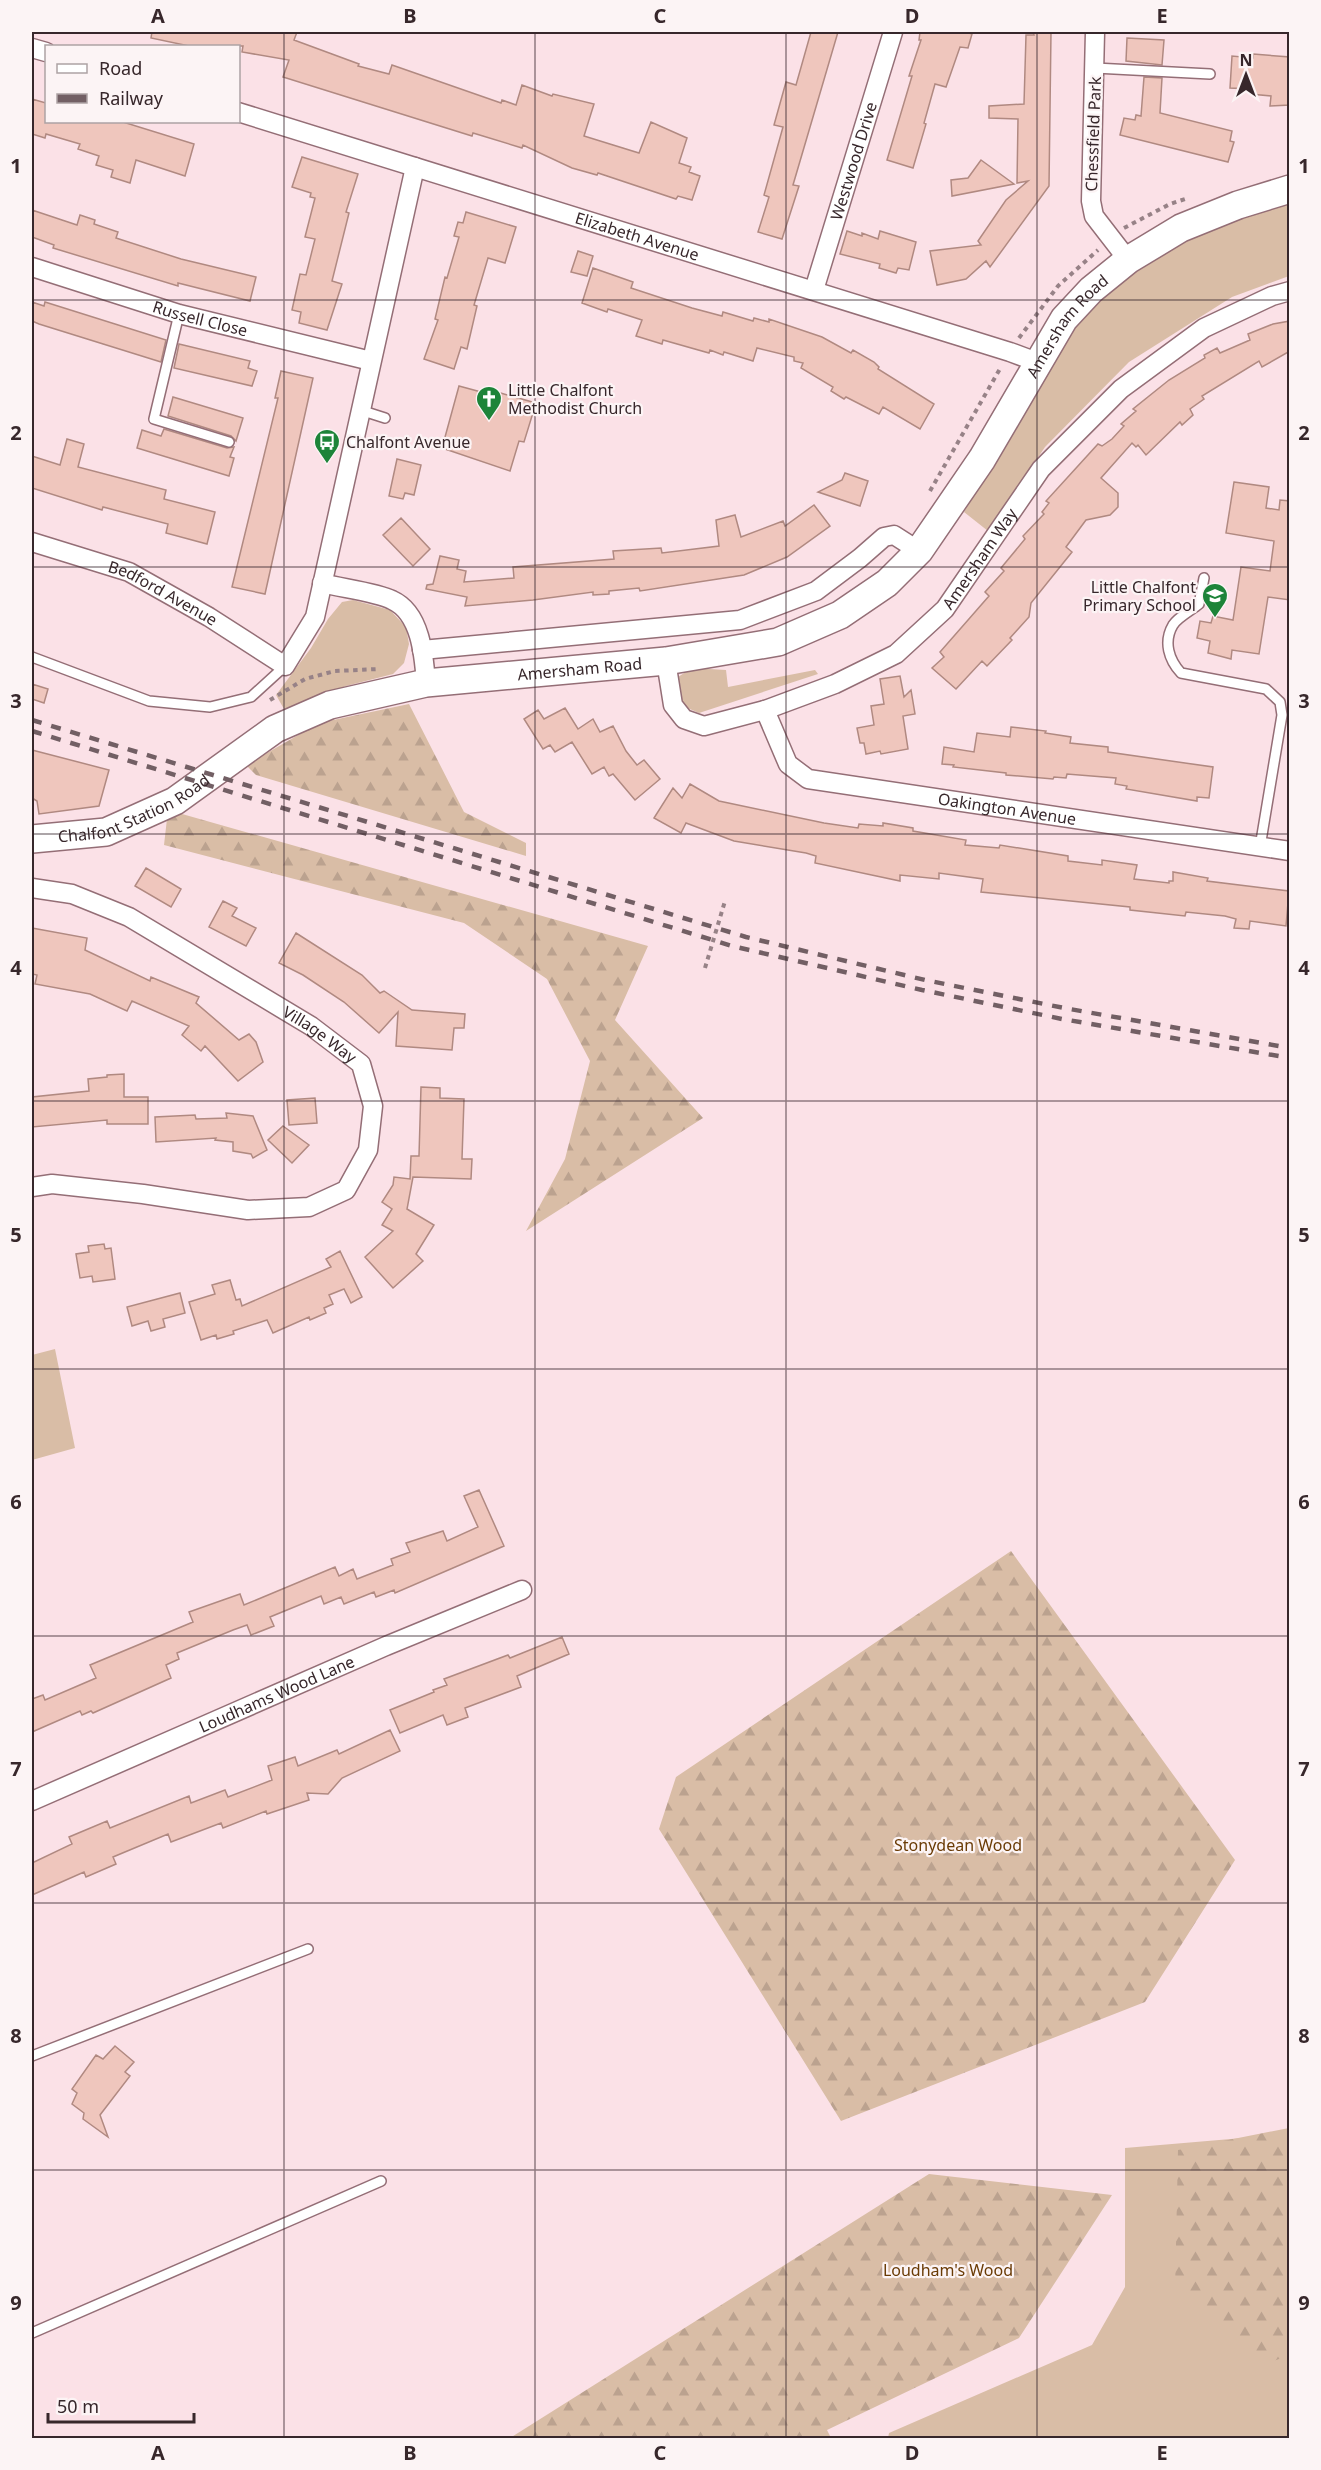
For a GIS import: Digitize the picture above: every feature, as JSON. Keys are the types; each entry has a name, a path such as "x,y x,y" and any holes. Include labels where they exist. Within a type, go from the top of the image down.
{"main road":[{"name":"Amersham Road","path":"230,761 275,729 330,705 426,683 666,661 778,642 840,615 887,583 920,551 982,459 1064,319 1091,290 1128,260 1181,228 1238,205 1290,189"},
{"name":"Chalfont Station Road","path":"32,839 106,832 174,801 230,761"}],"street":[{"name":"Westwood Drive","path":"814,290 893,32"},
{"name":"Chessfield Park","path":"1095,32 1091,201 1094,216 1128,260"},
{"name":"Elizabeth Avenue","path":"240,113 814,290 1037,362"},
{"path":"285,666 315,617 415,167"},
{"name":"Russell Close","path":"32,267 179,314 371,361"},
{"name":"Amersham Way","path":"666,661 673,705 684,719 704,726 765,710 835,684 896,654 945,609 1041,469 1121,389 1204,328 1272,296 1290,291"},
{"name":"Amersham Road","path":"422,650 740,620 816,591 884,537 894,535 920,551"},
{"name":"Bedford Avenue","path":"32,542 129,572 209,618 285,666"},
{"path":"322,583 393,600 412,618 422,650 426,683"},
{"name":"Oakington Avenue","path":"765,710 788,764 808,779 1290,851"},
{"name":"Village Way","path":"32,888 72,894 129,917 311,1026 361,1064 373,1106 368,1150 346,1190 309,1207 248,1210 63,1185 32,1187"},
{"name":"Loudhams Wood Lane","path":"32,1801 386,1646 522,1590"}],"lane":[{"path":"1095,69 1210,74"},
{"path":"179,314 154,419 229,442"},
{"path":"360,410 385,418"},
{"path":"1204,578 1199,604 1173,624 1167,646 1172,663 1181,673 1266,689 1280,702 1282,715 1260,846"},
{"path":"32,657 149,701 210,707 250,698 285,666"},
{"path":"32,2056 308,1949"},
{"path":"32,2333 381,2181"}],"path":[{"path":"927,497 1024,329 1058,286 1126,226 1170,204 1191,197"},
{"path":"267,702 305,680 335,671 380,668"},
{"path":"705,968 725,901"}],"green space":[{"path":"1289,200 1289,276 1232,297 1129,362 1045,447 988,531 964,512 1019,415 1087,308 1148,256 1220,220"},
{"path":"353,600 390,610 406,627 409,644 404,663 393,674 346,686 284,709 276,695 311,648 328,619 342,602"},
{"path":"692,668 726,670 728,687 815,670 818,674 699,713 683,706 675,696 678,677"},
{"path":"409,704 464,812 526,843 526,856 256,775 246,765 319,723"},
{"path":"168,810 648,946 615,1020 703,1118 526,1231 565,1159 590,1061 547,979 464,923 164,845"},
{"path":"55,1349 75,1448 32,1460 32,1355"},
{"name":"Stonydean Wood","path":"1011,1551 1235,1860 1145,2002 841,2121 659,1829 676,1777"},
{"path":"1289,2128 1289,2355 1264,2365 1175,2291 1178,2150"},
{"path":"1289,2134 1289,2438 888,2438 889,2433 1092,2345 1125,2287 1125,2148"},
{"name":"Loudham's Wood","path":"929,2174 1112,2195 1019,2338 827,2430 831,2438 510,2438"}],"building":[{"path":"152,32 297,32 294,40 359,64 358,66 389,74 392,65 501,103 502,100 516,105 522,85 552,96 553,94 594,104 584,136 639,153 651,122 687,138 679,163 691,167 689,172 700,176 692,200 678,196 676,199 598,173 597,175 572,168 523,145 522,148 473,133 472,136 283,77 289,60 242,52 243,46 240,45 184,45 151,38"},
{"path":"811,32 838,32 793,185 799,186 782,239 758,232 769,197 764,195 783,127 774,125 786,82 796,85"},
{"path":"920,32 972,34 968,48 960,47 946,87 935,84 913,168 887,160 912,76 909,76 921,40 919,40"},
{"path":"1033,32 1051,32 1049,186 990,267 986,261 966,279 937,285 930,251 981,245 978,241 1006,200 1028,181 1017,183 1018,119 989,118 989,106 1024,104 1026,35 1034,35"},
{"path":"1127,38 1164,40 1162,65 1126,61"},
{"path":"1253,54 1290,57 1290,105 1270,106 1271,96 1250,94 1250,89 1230,88 1232,56 1253,58"},
{"path":"1144,77 1162,78 1160,113 1232,131 1230,141 1234,142 1228,162 1120,135 1124,118 1135,120 1136,115 1141,116"},
{"path":"32,99 45,103 45,123 126,123 194,144 185,176 136,160 130,183 111,177 113,170 96,165 99,156 78,149 80,144 46,134 45,138 32,134"},
{"path":"302,157 358,174 346,212 349,213 332,281 342,284 327,330 299,323 301,312 292,310 300,274 306,275 315,239 305,237 315,198 310,197 311,193 292,187"},
{"path":"981,160 1014,184 952,196 951,180 968,178"},
{"path":"32,210 77,225 80,215 95,220 94,224 118,232 116,238 181,259 256,277 250,301 178,283 178,286 53,248 54,245 32,237"},
{"path":"466,212 516,227 505,263 488,258 474,305 477,306 467,349 461,347 454,369 424,359 438,320 435,319 445,277 447,278 459,237 454,236 458,222 463,223"},
{"path":"847,231 862,236 862,233 878,239 880,231 916,242 909,270 898,268 896,273 879,268 880,264 840,254"},
{"path":"578,251 593,256 587,276 571,272"},
{"path":"593,268 633,282 631,288 692,308 722,316 723,312 753,321 754,318 769,322 769,319 822,337 851,353 853,350 874,362 879,367 878,369 934,404 920,429 883,407 879,414 846,397 844,399 831,391 833,387 801,368 803,363 794,361 794,357 757,348 753,361 724,352 723,355 710,350 709,353 663,340 662,344 636,336 642,320 608,309 607,312 582,303"},
{"path":"32,302 44,306 45,302 166,340 161,362 32,321"},
{"path":"1290,321 1290,351 1262,367 1259,361 1202,396 1204,399 1190,409 1193,415 1182,425 1180,422 1146,455 1138,445 1136,447 1132,443 1101,478 1118,493 1118,507 1110,515 1086,520 1066,547 1072,552 1031,603 1029,617 1010,638 1012,640 987,666 982,661 956,689 932,668 944,657 940,652 989,596 985,592 1004,571 1001,568 1025,539 1023,536 1044,514 1042,512 1049,503 1046,501 1098,444 1102,446 1112,439 1124,426 1121,424 1136,411 1133,409 1169,380 1205,358 1204,355 1217,348 1220,353 1250,340 1248,334 1273,324"},
{"path":"179,344 250,361 248,368 257,371 252,386 174,368"},
{"path":"281,371 313,378 265,594 232,587 278,398 275,398"},
{"name":"Little Chalfont Methodist Church","path":"459,386 496,396 497,392 536,403 524,442 519,441 510,471 442,448"},
{"path":"173,397 243,418 236,441 231,436 168,416"},
{"path":"164,429 227,448 234,447 230,457 234,458 229,476 137,448 142,430 161,436"},
{"path":"67,439 84,444 78,467 166,490 164,499 215,512 207,544 166,533 168,524 103,507 102,510 32,488 32,456 60,465"},
{"path":"397,459 421,465 414,495 405,493 403,499 389,496"},
{"path":"845,473 868,481 860,506 818,492 842,480"},
{"name":"Little Chalfont Primary School","path":"1234,482 1269,487 1266,508 1279,510 1280,500 1290,501 1290,600 1268,597 1259,654 1232,650 1231,659 1208,653 1210,641 1197,638 1200,621 1211,623 1213,616 1233,620 1241,567 1270,571 1274,541 1226,533"},
{"path":"814,505 830,526 787,557 744,575 640,591 639,588 609,591 609,594 593,595 593,592 465,606 467,597 426,589 427,585 433,584 440,556 459,560 457,569 466,571 464,582 514,578 513,567 614,559 613,551 661,548 662,553 719,546 716,520 735,515 741,537 783,521 785,526"},
{"path":"401,518 430,549 413,566 383,535"},
{"path":"900,676 904,697 911,690 915,714 903,716 908,749 866,754 864,743 860,743 857,728 874,725 871,706 884,704 880,679"},
{"path":"32,684 48,689 44,703 32,699"},
{"path":"565,708 578,729 593,719 600,732 613,726 626,751 637,765 644,760 660,779 635,800 613,774 609,776 604,767 592,774 572,742 555,752 550,745 543,749 524,719 538,710 544,719"},
{"path":"1011,727 1046,731 1045,733 1071,737 1070,743 1108,747 1108,752 1213,767 1209,798 1197,797 1197,801 1126,789 1127,786 1115,784 1116,778 1067,774 1066,778 1054,777 1053,779 1006,775 1006,773 942,764 944,747 974,752 977,733 1010,737"},
{"path":"32,750 109,770 99,806 39,814 37,801 32,798"},
{"path":"690,784 719,801 824,823 858,828 859,824 883,826 883,823 913,828 913,831 966,840 965,845 999,848 1000,845 1068,856 1068,861 1102,865 1102,860 1137,865 1134,879 1169,883 1173,881 1173,872 1208,878 1207,881 1289,891 1286,926 1250,921 1249,929 1234,928 1236,919 1225,916 1186,912 1185,916 1130,910 1130,907 981,892 983,879 939,873 939,879 900,875 900,881 815,863 816,856 734,841 686,823 681,833 654,818 673,788 682,798"},
{"path":"146,868 181,889 171,907 135,886"},
{"path":"223,901 237,908 232,916 256,928 246,946 209,927"},
{"path":"32,928 87,938 85,950 150,981 151,977 199,997 196,1003 239,1040 249,1034 256,1042 263,1062 238,1081 205,1046 201,1051 182,1035 189,1026 132,1001 127,1011 90,994 35,984 37,975 32,974"},
{"path":"296,933 362,975 380,993 384,991 412,1010 465,1014 464,1028 454,1028 452,1050 396,1046 398,1012 379,1033 344,1002 303,975 279,963"},
{"path":"124,1074 124,1097 148,1097 148,1124 107,1124 107,1120 32,1127 32,1097 89,1091 88,1079"},
{"path":"421,1087 440,1088 440,1098 464,1099 462,1159 472,1159 471,1179 413,1177 407,1209 434,1225 416,1254 423,1261 393,1288 365,1257 393,1231 382,1225 392,1209 382,1202 393,1185 394,1177 410,1179 411,1156 419,1156"},
{"path":"315,1098 317,1123 289,1125 287,1100"},
{"path":"226,1113 253,1116 267,1150 253,1158 251,1154 233,1151 233,1142 215,1140 216,1138 156,1142 155,1117 195,1115 196,1119 227,1118"},
{"path":"283,1126 309,1145 292,1163 268,1140"},
{"path":"104,1244 105,1249 111,1248 115,1279 93,1282 92,1276 80,1278 76,1254 89,1252 88,1246"},
{"path":"340,1251 362,1297 351,1303 344,1289 329,1295 333,1304 324,1308 326,1313 310,1320 309,1317 273,1333 267,1320 233,1331 234,1334 217,1339 216,1335 201,1340 189,1302 215,1294 212,1285 230,1280 236,1300 240,1299 242,1306 331,1267 326,1259"},
{"path":"180,1293 185,1313 163,1319 165,1327 151,1331 148,1321 132,1326 127,1307"},
{"path":"479,1490 504,1546 395,1593 394,1590 376,1597 374,1592 344,1604 341,1597 324,1604 321,1596 270,1617 274,1626 251,1635 247,1625 233,1630 177,1653 179,1659 166,1665 171,1678 93,1713 91,1711 82,1715 80,1711 32,1732 32,1699 43,1695 45,1700 96,1678 90,1665 193,1622 189,1612 240,1594 244,1605 335,1567 339,1576 353,1569 357,1579 393,1565 391,1559 410,1552 406,1543 443,1531 447,1541 478,1527 464,1496"},
{"path":"562,1637 569,1654 517,1676 521,1687 465,1708 468,1717 447,1725 443,1715 400,1733 390,1710 447,1685 444,1679 508,1655 510,1658"},
{"path":"390,1730 400,1751 342,1778 328,1794 307,1793 309,1800 267,1814 266,1811 223,1828 221,1823 171,1842 168,1834 113,1857 116,1864 86,1877 84,1872 32,1895 32,1863 72,1844 69,1837 107,1821 110,1828 189,1796 191,1803 225,1790 228,1797 272,1780 268,1766 295,1757 298,1766 337,1750 339,1754"},
{"path":"115,2046 134,2062 125,2072 130,2076 100,2115 108,2137 83,2119 84,2113 72,2104 77,2093 72,2089 96,2055 103,2059"}],"railway":[{"path":"32,720 746,937 925,980 1064,1008 1290,1048"},
{"path":"32,731 732,946 922,990 1062,1019 1290,1058"}],"place":[{"name":"Little Chalfont Methodist Church","path":"489,422"},
{"name":"Chalfont Avenue","path":"327,465"},
{"name":"Little Chalfont Primary School","path":"1215,619"}]}
